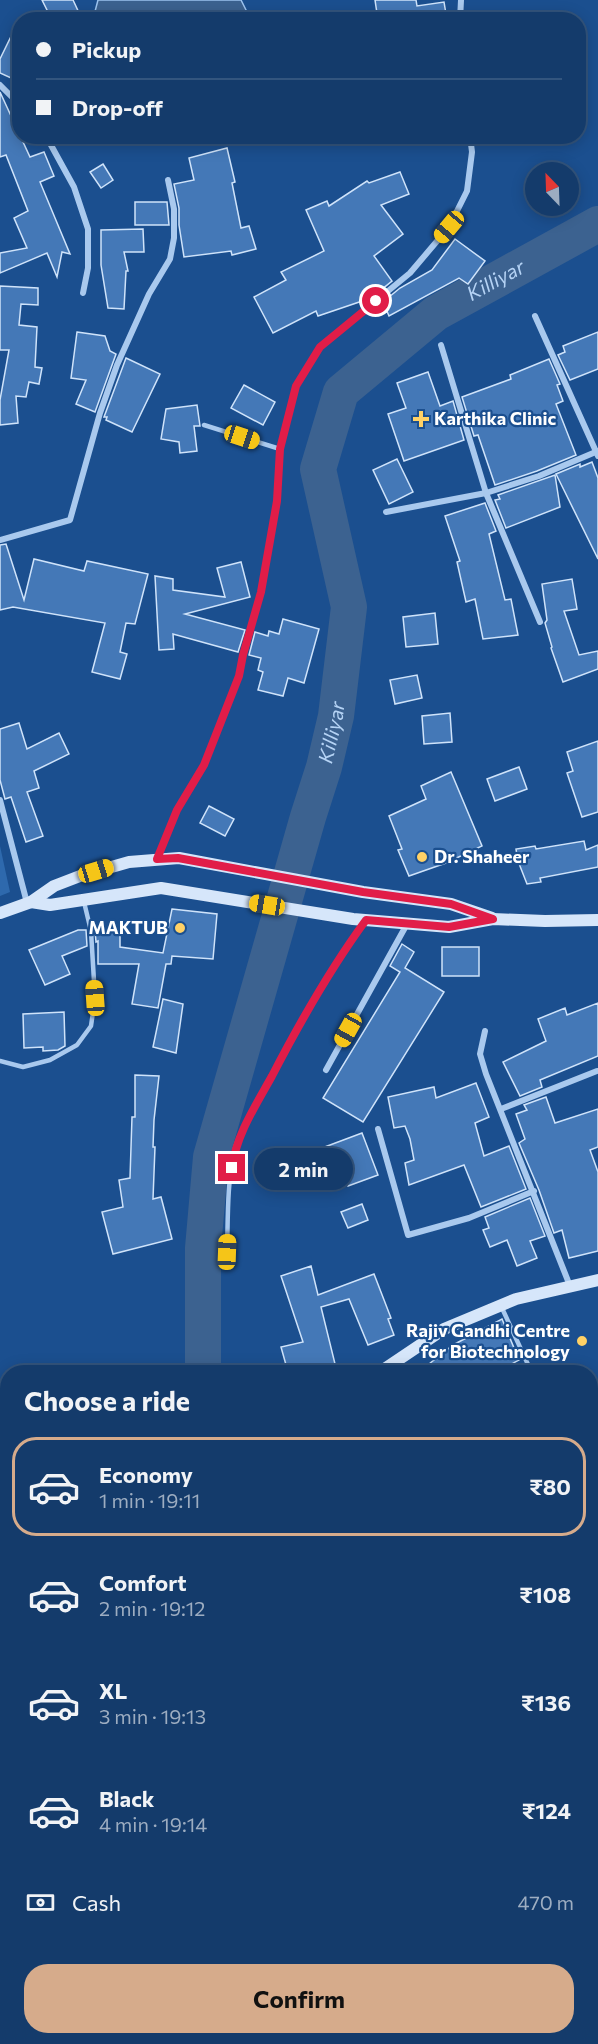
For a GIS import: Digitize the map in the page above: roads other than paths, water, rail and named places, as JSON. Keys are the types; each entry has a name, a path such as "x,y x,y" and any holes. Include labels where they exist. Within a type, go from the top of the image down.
{"main road":[{"path":"0,913 29,902 54,886 80,876 129,862 178,858 363,892 451,904 493,919"},
{"path":"29,902 50,905 161,888 353,919 449,927 493,919 598,920"},
{"path":"390,1365 444,1329 500,1305 516,1299 598,1280"}],"street":[{"path":"0,86 12,97"},
{"path":"50,144 74,187 88,229 88,268 83,293"},
{"path":"157,859 177,810 204,765 239,676 261,592 277,501 280,449 296,386 320,347 410,273 449,227 467,191 471,144"},
{"path":"0,540 70,520 100,413 117,365 149,294 170,259 174,238 174,209 168,180"},
{"path":"386,512 486,493 539,476 597,453 536,316"},
{"path":"441,345 486,493 540,622"},
{"path":"0,800 29,902"},
{"path":"326,1071 408,923"},
{"path":"485,1031 480,1054 571,1286"},
{"path":"501,1109 597,1071"},
{"path":"378,1129 408,1235 469,1218 534,1191"}],"lane":[{"path":"204,425 280,449"},
{"path":"0,1061 23,1067 50,1060 77,1045 91,1026 95,998 92,942 83,900"},
{"path":"227,1252 228,1203 234,1150 296,1031 340,956 366,920"},
{"path":"500,1305 527,1365"}],"waterway":[{"name":"Killiyar","path":"203,1365 203,1248 211,1157 324,767 336,716 349,607 318,469 341,392 436,313 598,224"}],"place":[{"name":"Karthika Clinic","path":"421,419"},
{"name":"Dr. Shaheer","path":"422,857"},
{"name":"MAKTUB","path":"180,928"},
{"name":"Rajiv Gandhi Centre for Biotechnology","path":"582,1341"}]}
